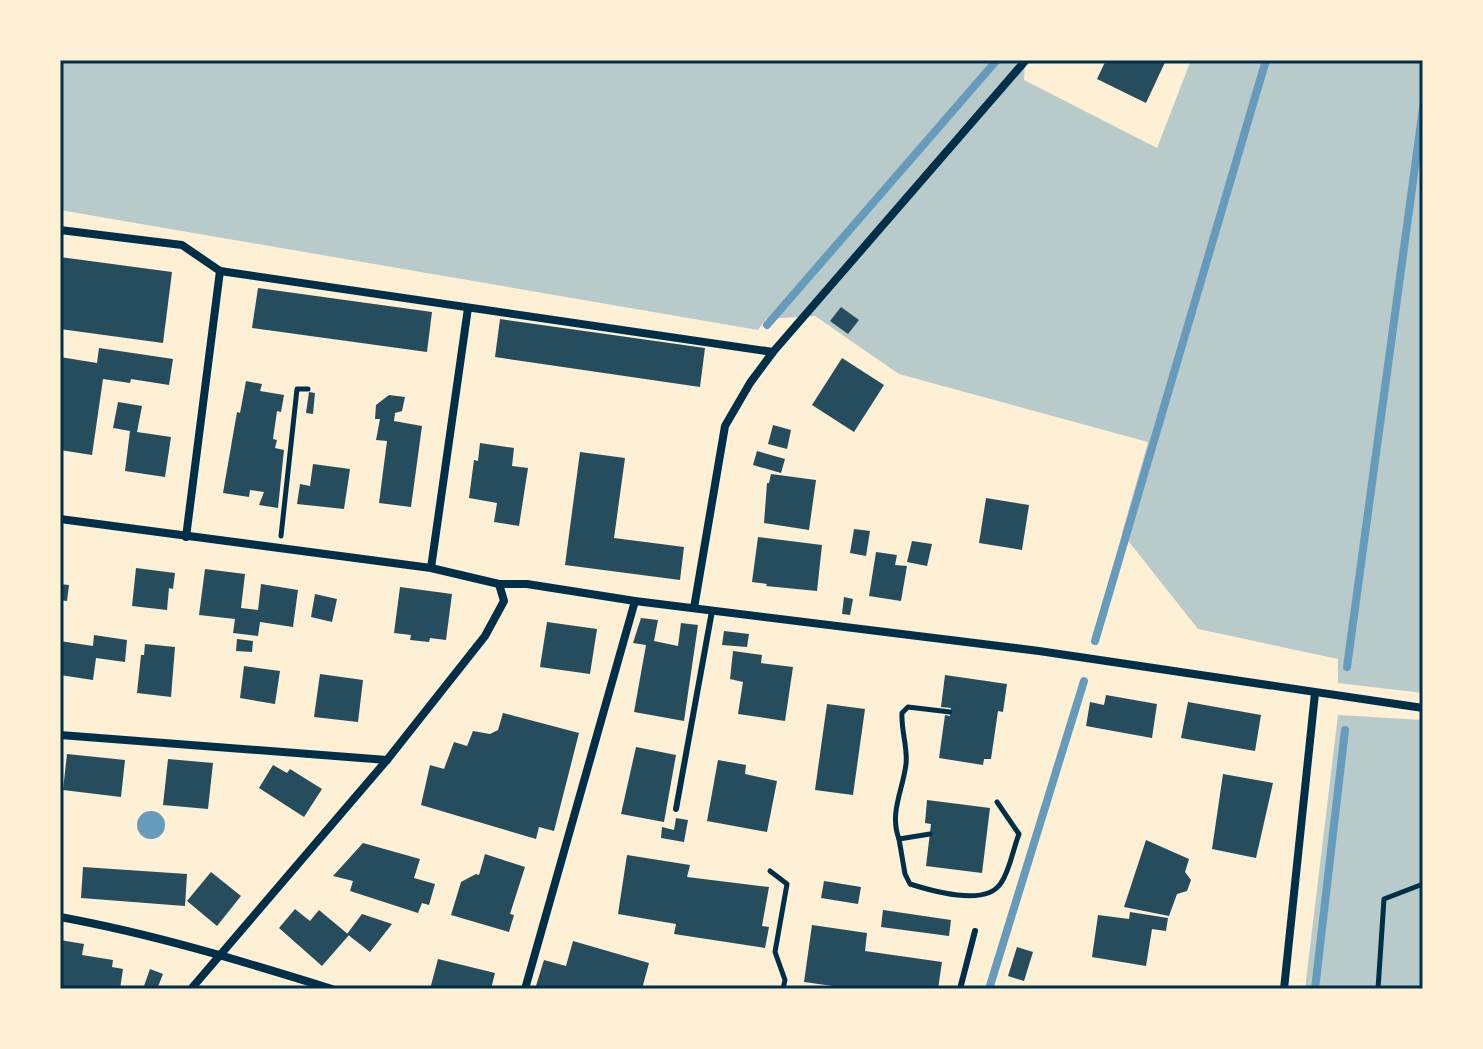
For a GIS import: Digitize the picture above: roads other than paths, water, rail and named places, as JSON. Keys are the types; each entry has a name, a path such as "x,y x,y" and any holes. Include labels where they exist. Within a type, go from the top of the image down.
{"street":[{"path":"694,608 725,426 750,383 773,352 1026,60"},
{"path":"60,230 182,245 220,271 773,352"},
{"path":"186,537 220,271"},
{"path":"431,568 468,308"},
{"path":"60,519 431,568 499,584 527,584 635,601 1039,651 1423,708"},
{"path":"191,989 387,760 485,636 504,601 499,584"},
{"path":"525,989 635,601"},
{"path":"1284,989 1315,693"},
{"path":"60,735 387,760"},
{"path":"60,917 124,929 223,954 332,989"}],"lane":[{"path":"676,809 712,611"},
{"path":"960,989 975,931"}],"water":[{"path":"151,811 161,815 165,825 161,835 151,839 141,835 137,825 141,815"}],"waterway":[{"path":"767,325 997,60"},
{"path":"1095,641 1266,60"},
{"path":"1347,667 1423,108"},
{"path":"989,989 1084,681"},
{"path":"1315,989 1345,730"}]}
